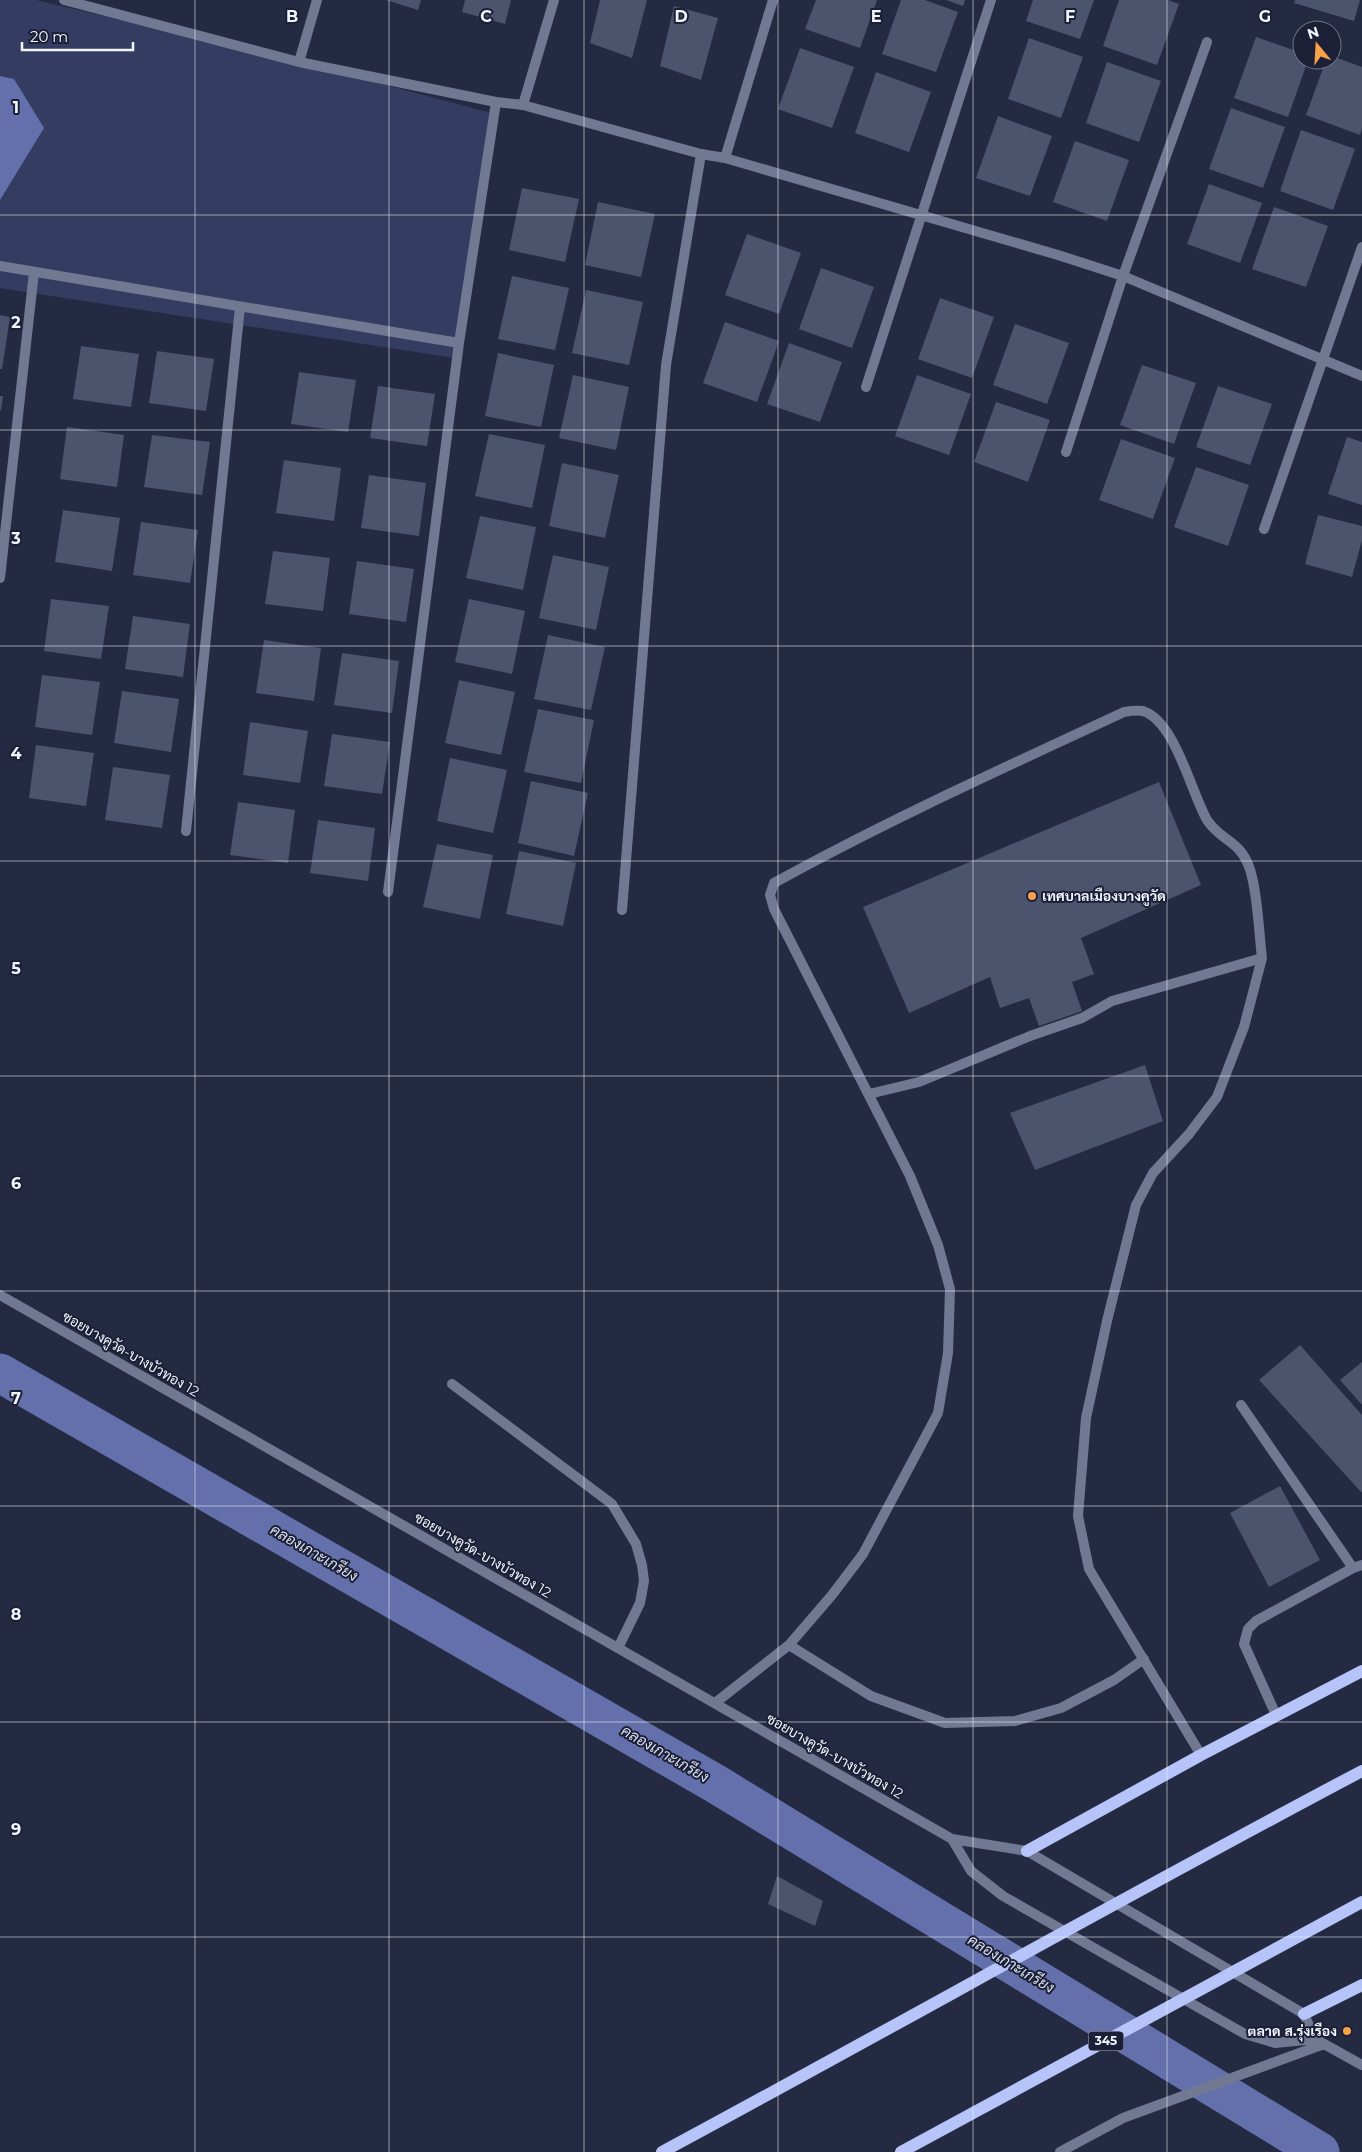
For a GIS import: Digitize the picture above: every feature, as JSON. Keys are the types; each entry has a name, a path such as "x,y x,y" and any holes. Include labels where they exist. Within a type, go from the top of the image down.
{"main road":[{"path":"1027,1851 1201,1755 1362,1671"},
{"path":"662,2152 870,2040 1170,1873 1362,1771"},
{"name":"345","path":"901,2152 1362,1902"},
{"path":"1304,2014 1362,1985"}],"street":[{"path":"64,0 95,4 299,62 496,102 523,105 701,154 725,158 1122,276 1362,376"},
{"path":"299,62 318,0"},
{"path":"523,105 554,0"},
{"path":"725,158 774,0"},
{"path":"866,388 923,216 991,0"},
{"path":"1066,452 1122,276 1207,42"},
{"path":"388,892 459,343 496,102"},
{"path":"622,910 666,364 701,154"},
{"path":"1264,529 1362,247"},
{"path":"0,266 459,343"},
{"path":"0,578 34,272"},
{"path":"186,831 240,307"},
{"path":"715,1703 788,1645 832,1594 863,1554 938,1413 948,1353 950,1289 938,1245 910,1176 774,909 770,896 774,883 945,796 1124,712 1141,711 1152,716 1166,728 1208,822 1221,836 1240,848 1249,865 1262,958 1244,1027 1217,1097 1189,1134 1153,1173 1136,1205 1106,1321 1086,1418 1078,1516 1089,1569 1201,1755"},
{"path":"869,1094 928,1079 1030,1036 1082,1018 1112,1001 1262,958"},
{"name":"ซอยบางคูวัด-บางบัวทอง 12","path":"0,1295 952,1840"},
{"path":"452,1384 612,1504 636,1544 644,1581 640,1603 618,1648"},
{"path":"1241,1405 1357,1566 1256,1621 1248,1629 1244,1644 1276,1715"},
{"path":"788,1645 871,1696 945,1723 1015,1721 1061,1708 1114,1680 1144,1660"},
{"path":"952,1840 1027,1851 1304,2014 1320,2042"},
{"path":"952,1840 971,1871 1003,1896 1245,2034 1275,2043 1320,2042 1362,2065"},
{"path":"1060,2152 1123,2118 1242,2074 1320,2042"}],"shaded area":[{"path":"0,0 36,0 299,62 495,114 461,359 0,288"},
{"path":"0,76 14,79 44,128 0,200"}],"building":[{"path":"386,0 421,0 418,10"},
{"path":"465,0 511,0 505,24 462,12"},
{"path":"600,0 647,0 632,58 590,43"},
{"path":"816,0 877,0 860,48 805,29"},
{"path":"901,0 925,0 958,12 936,72 882,54"},
{"path":"946,0 965,0 963,6"},
{"path":"1033,0 1094,0 1080,39 1026,21"},
{"path":"1119,0 1168,0 1179,4 1157,65 1103,46"},
{"path":"1295,0 1360,0 1354,21 1294,3"},
{"path":"674,6 718,18 701,80 660,66"},
{"path":"1256,37 1292,50 1292,70 1304,70 1288,117 1234,98"},
{"path":"1029,38 1083,57 1061,118 1008,99"},
{"path":"800,48 854,67 832,128 778,109"},
{"path":"1342,60 1362,67 1362,128 1360,135 1306,115 1322,70 1342,70"},
{"path":"1107,62 1161,81 1139,142 1086,123"},
{"path":"876,72 931,92 909,152 855,133"},
{"path":"1231,108 1285,127 1263,188 1209,169"},
{"path":"998,116 1052,136 1030,196 976,178"},
{"path":"1301,130 1355,149 1333,210 1280,191"},
{"path":"1075,141 1129,160 1107,221 1053,202"},
{"path":"1209,184 1262,203 1240,263 1187,244"},
{"path":"522,188 579,199 565,262 509,250"},
{"path":"598,202 655,214 641,277 585,265"},
{"path":"1274,207 1328,226 1306,287 1252,269"},
{"path":"747,234 801,253 779,314 725,295"},
{"path":"821,268 874,287 852,348 799,329"},
{"path":"512,276 569,288 555,350 498,339"},
{"path":"586,290 643,302 629,365 572,353"},
{"path":"940,298 994,317 972,378 918,359"},
{"path":"0,315 10,317 2,369 0,369"},
{"path":"725,322 779,341 757,402 703,383"},
{"path":"1015,324 1069,343 1047,404 993,385"},
{"path":"789,343 842,362 820,422 767,404"},
{"path":"81,346 139,354 131,407 73,399"},
{"path":"157,351 214,359 206,411 149,403"},
{"path":"498,353 554,365 541,427 485,416"},
{"path":"1142,365 1196,383 1174,444 1120,425"},
{"path":"299,372 356,380 348,432 291,424"},
{"path":"573,375 629,387 616,450 559,438"},
{"path":"917,375 971,394 949,455 895,436"},
{"path":"378,386 435,394 427,446 370,438"},
{"path":"1218,386 1272,404 1250,465 1196,447"},
{"path":"0,396 3,396 1,410 0,410"},
{"path":"996,402 1050,420 1028,482 974,462"},
{"path":"67,427 124,435 117,487 60,479"},
{"path":"489,434 545,445 532,508 475,496"},
{"path":"152,435 210,442 202,495 144,487"},
{"path":"1347,437 1362,442 1362,505 1328,494"},
{"path":"1121,439 1175,458 1153,519 1099,500"},
{"path":"284,460 341,468 334,521 276,513"},
{"path":"562,463 619,475 605,538 549,526"},
{"path":"1196,467 1249,485 1228,546 1174,527"},
{"path":"369,475 426,483 419,536 361,528"},
{"path":"63,510 120,518 112,571 55,562"},
{"path":"1318,515 1362,526 1362,540 1352,577 1305,564"},
{"path":"480,516 536,527 523,590 466,578"},
{"path":"141,522 198,530 190,583 133,575"},
{"path":"273,551 330,558 323,611 265,604"},
{"path":"553,555 609,567 596,630 539,618"},
{"path":"357,561 414,569 406,622 349,614"},
{"path":"51,599 109,606 101,659 44,651"},
{"path":"469,599 525,611 512,674 455,662"},
{"path":"133,616 190,624 183,677 125,669"},
{"path":"548,635 605,647 591,710 534,699"},
{"path":"264,640 321,648 314,701 256,693"},
{"path":"342,653 399,661 392,713 334,705"},
{"path":"42,675 100,682 92,735 35,727"},
{"path":"459,680 515,692 501,755 445,743"},
{"path":"122,691 179,699 171,752 114,743"},
{"path":"538,709 594,720 581,783 524,772"},
{"path":"250,722 308,731 300,783 243,775"},
{"path":"332,734 390,742 382,794 324,786"},
{"path":"36,745 94,753 86,806 29,798"},
{"path":"450,758 507,770 493,833 437,821"},
{"path":"113,767 170,775 162,828 105,820"},
{"path":"531,781 588,793 574,856 518,843"},
{"name":"เทศบาลเมืองบางคูวัด","path":"1159,782 1201,885 1081,938 1094,974 1072,982 1082,1011 1039,1026 1029,998 1000,1008 990,977 909,1013 863,907"},
{"path":"238,802 295,810 288,863 230,855"},
{"path":"318,820 375,828 368,881 310,873"},
{"path":"437,844 493,855 480,919 423,907"},
{"path":"519,851 576,863 563,926 506,914"},
{"path":"1145,1065 1163,1121 1035,1170 1010,1113"},
{"path":"1300,1345 1362,1415 1362,1493 1259,1380"},
{"path":"1362,1362 1362,1405 1340,1380"},
{"path":"1280,1486 1320,1560 1269,1587 1230,1513"},
{"path":"777,1876 823,1901 815,1926 768,1904"}],"waterway":[{"name":"คลองเกาะเกรียง","path":"0,1373 716,1784 1320,2152"}],"place":[{"name":"เทศบาลเมืองบางคูวัด","path":"1032,896"},
{"name":"ตลาด ส.รุ่งเรือง","path":"1347,2031"}]}
